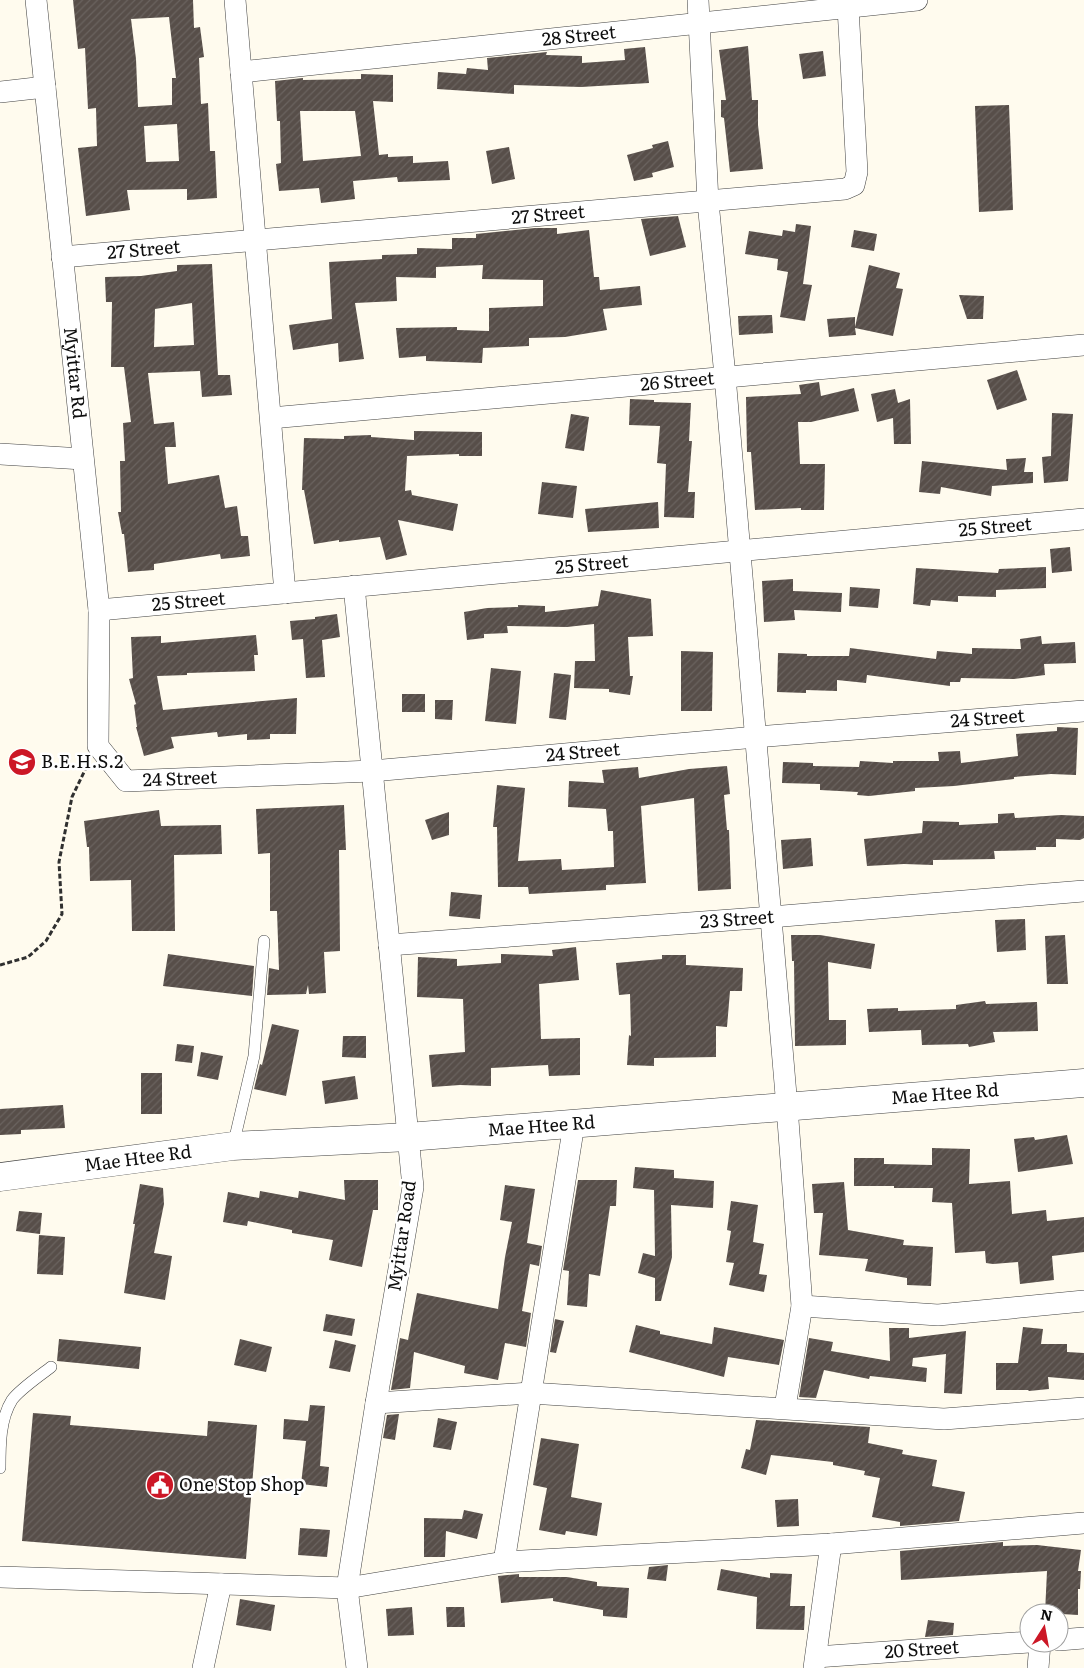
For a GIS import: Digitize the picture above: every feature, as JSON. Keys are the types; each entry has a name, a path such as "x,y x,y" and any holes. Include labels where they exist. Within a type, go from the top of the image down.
{"street":[{"name":"Myittar Rd","path":"36,0 99,610 98,746"},
{"path":"236,0 285,593"},
{"path":"698,0 708,202 756,737 802,1306 785,1408"},
{"name":"28 Street","path":"241,72 917,0"},
{"name":"27 Street","path":"62,257 845,189 854,185 857,172 848,7"},
{"path":"0,92 45,87"},
{"name":"26 Street","path":"271,418 1084,345"},
{"path":"0,454 83,459"},
{"name":"25 Street","path":"99,610 1084,519"},
{"name":"Myittar Road","path":"354,586 413,1187 347,1588 357,1668"},
{"name":"24 Street","path":"98,746 126,781 372,771 756,737 1084,711"},
{"name":"23 Street","path":"389,945 771,917 1084,891"},
{"name":"Mae Htee Rd","path":"0,1177 233,1146 408,1137 1084,1083"},
{"path":"504,1562 574,1124"},
{"path":"802,1306 938,1315 1084,1301"},
{"path":"376,1403 530,1393 944,1419 1084,1408"},
{"path":"0,1577 347,1588 504,1562 831,1544 1084,1523"},
{"path":"815,1662 831,1544"},
{"path":"203,1668 220,1584"},
{"path":"1069,1639 1084,1638"},
{"name":"20 Street","path":"815,1662 1019,1643"},
{"path":"1038,1668 1039,1653"}],"lane":[{"path":"233,1146 254,1056 264,941"},
{"path":"0,1468 0,1434 4,1414 13,1399 51,1367"}],"path":[{"path":"0,965 28,957 46,941 62,914 59,862 72,797 98,746"}],"building":[{"path":"73,0 193,0 194,28 200,27 204,57 199,58 201,104 208,103 210,151 215,151 217,198 187,200 187,189 127,190 130,210 86,216 78,148 97,146 96,108 88,109 85,48 78,49","holes":["169,17 176,78 172,78 172,105 138,107 136,59 131,19","177,124 179,161 146,162 144,126"]},
{"path":"748,46 752,100 758,100 758,125 763,169 730,172 724,118 721,117 721,100 726,100 719,50"},
{"path":"645,47 649,83 581,87 514,85 514,94 437,89 438,72 466,74 467,68 488,70 487,58 547,52 546,55 582,56 582,63 625,60 624,49"},
{"path":"823,51 826,76 803,79 799,54"},
{"path":"361,74 393,75 393,102 373,101 379,155 388,154 388,157 413,156 413,163 448,161 450,180 398,182 397,177 353,181 355,199 321,203 319,188 279,191 276,164 281,163 280,121 277,121 275,81 303,78 303,80 361,79","holes":["300,111 355,111 361,156 303,161"]},
{"path":"1009,105 1013,210 979,212 975,106"},
{"path":"668,141 674,167 652,173 653,177 634,181 627,155 653,148 652,145"},
{"path":"509,147 515,179 492,184 486,151"},
{"path":"678,216 686,247 650,256 641,219"},
{"path":"796,224 811,226 803,284 812,285 805,321 780,317 788,272 777,270 778,259 745,254 749,231 782,236 783,230 795,232"},
{"path":"535,228 557,228 557,234 589,230 594,277 599,277 600,290 640,286 642,305 603,309 607,330 565,337 529,338 529,346 483,348 482,363 426,361 426,356 399,358 396,328 457,327 457,330 489,331 489,308 543,306 543,280 482,279 483,265 436,267 436,278 396,277 397,301 355,303 364,359 339,362 338,343 293,350 289,325 332,319 329,262 382,259 382,255 417,254 417,248 452,249 452,238 476,238 476,234"},
{"path":"854,230 877,234 874,251 851,247"},
{"path":"212,264 218,375 230,375 232,395 202,397 200,371 148,373 154,424 174,422 176,447 165,447 168,484 219,475 225,508 237,506 241,536 248,536 250,556 221,559 220,554 154,564 154,570 128,572 124,534 122,534 118,512 121,512 120,461 125,461 123,423 131,422 124,367 111,367 112,302 106,302 105,277 141,276 177,271 177,265","holes":["192,303 194,345 154,347 155,309"]},
{"path":"869,265 900,273 896,288 903,289 893,336 855,328 856,335 829,337 827,319 855,317 855,327"},
{"path":"959,295 984,296 983,319 967,319"},
{"path":"772,315 773,333 739,335 738,316"},
{"path":"1017,370 1027,400 997,410 987,380"},
{"path":"819,382 821,396 854,388 859,411 811,422 798,422 800,464 825,464 824,510 801,510 801,508 755,510 751,452 747,452 746,397 801,394 799,385"},
{"path":"895,389 898,403 910,399 911,444 894,444 893,418 877,422 871,394"},
{"path":"630,399 691,403 689,441 692,441 688,492 695,492 694,518 664,517 666,464 657,463 660,426 629,425"},
{"path":"1052,413 1073,414 1068,481 1044,483 1042,457 1051,456"},
{"path":"571,414 589,417 584,451 565,448"},
{"path":"414,431 482,432 482,456 459,456 459,454 407,456 405,491 411,490 412,495 458,504 453,531 398,520 407,555 386,560 380,537 314,544 304,490 302,490 304,438 344,439 344,436 371,435 371,437 414,440"},
{"path":"1026,458 1024,472 1033,472 1033,483 992,486 991,496 941,487 940,494 919,492 922,461 1007,470 1006,459"},
{"path":"542,482 577,486 573,518 538,514"},
{"path":"658,502 659,528 588,532 585,509"},
{"path":"1070,547 1072,571 1052,573 1050,549"},
{"path":"1046,567 1046,588 996,590 996,597 958,596 958,602 931,600 930,606 913,604 916,568 998,573 999,569"},
{"path":"793,579 793,591 842,593 841,612 794,610 795,620 764,622 762,581"},
{"path":"850,587 880,589 878,608 849,606"},
{"path":"601,590 651,599 653,636 628,637 630,676 633,676 630,695 609,692 609,689 574,688 575,661 595,661 594,624 567,627 507,626 508,633 484,634 484,638 467,640 464,612 487,608 518,607 518,605 545,606 545,612 598,606"},
{"path":"337,614 340,637 322,640 325,677 306,678 303,639 292,640 290,621 315,619 315,617"},
{"path":"256,635 258,655 254,655 255,671 157,676 163,710 297,698 296,734 270,734 270,739 247,740 247,734 218,737 217,732 171,737 174,748 144,756 136,727 134,705 136,704 129,679 133,678 131,637 161,636 161,643"},
{"path":"1041,636 1042,644 1075,642 1076,663 1044,664 1045,675 1014,679 961,678 960,682 950,682 950,686 867,675 866,683 837,680 837,691 806,690 806,693 777,692 778,653 807,654 807,656 849,656 850,648 936,659 937,651 972,654 972,648 1021,649 1020,639"},
{"path":"681,651 713,652 712,711 681,711"},
{"path":"491,668 521,671 516,724 485,721"},
{"path":"554,673 571,675 566,720 549,718"},
{"path":"402,694 425,694 425,712 402,712"},
{"path":"435,700 453,700 452,720 435,719"},
{"path":"1057,727 1078,728 1076,775 1051,774 1014,777 1014,779 954,786 915,788 915,791 869,796 857,795 858,792 820,790 820,784 782,783 783,762 813,763 813,766 859,767 860,761 893,763 893,761 939,761 938,752 960,751 961,763 1018,756 1016,734 1057,731"},
{"path":"727,766 730,794 724,795 727,830 729,830 731,889 698,891 694,798 641,806 646,883 606,885 606,890 529,894 528,887 498,887 497,827 493,827 497,785 525,788 518,861 561,859 562,870 614,867 613,831 608,831 606,809 568,807 569,781 604,783 602,770 638,767 639,778 689,769"},
{"path":"344,805 346,850 339,850 340,951 324,952 326,993 309,994 308,985 306,994 267,995 269,968 279,970 277,911 270,911 270,853 258,854 256,809"},
{"path":"159,810 161,826 221,825 222,854 174,855 175,931 132,931 131,880 90,881 89,847 87,847 84,821"},
{"path":"449,812 449,835 432,840 425,820"},
{"path":"1014,813 1015,818 1061,815 1084,816 1084,838 1080,840 1056,839 1056,847 1036,847 1036,850 994,851 995,859 933,860 933,865 867,866 864,839 922,833 923,821 959,822 959,825 998,823 998,814"},
{"path":"811,838 813,866 783,869 781,840"},
{"path":"451,892 482,895 480,919 449,916"},
{"path":"1025,919 1026,950 997,952 995,920"},
{"path":"791,935 820,935 875,944 871,969 828,962 829,1020 846,1020 846,1045 795,1046 794,961 792,961"},
{"path":"1065,935 1068,984 1047,984 1045,936"},
{"path":"576,947 579,980 539,984 541,1039 580,1038 580,1075 549,1076 548,1065 491,1068 491,1086 460,1085 432,1087 429,1055 465,1052 463,999 417,997 418,957 457,959 457,966 501,963 501,954 553,956 552,950"},
{"path":"168,954 254,966 252,996 163,986"},
{"path":"662,955 686,955 686,965 743,968 742,991 730,991 727,1027 716,1026 716,1057 654,1058 654,1066 627,1065 629,1035 631,1036 630,994 619,995 616,963 662,959"},
{"path":"985,1001 986,1004 1037,1002 1038,1031 993,1032 995,1042 969,1047 968,1044 922,1045 921,1030 869,1032 867,1009 898,1008 898,1011 956,1009 956,1005"},
{"path":"272,1024 299,1030 286,1096 254,1089"},
{"path":"343,1036 366,1036 366,1058 342,1057"},
{"path":"177,1044 194,1046 192,1063 175,1061"},
{"path":"201,1052 223,1056 218,1080 197,1076"},
{"path":"141,1073 162,1073 162,1114 141,1114"},
{"path":"355,1076 358,1099 325,1104 322,1081"},
{"path":"63,1105 65,1128 21,1130 21,1134 0,1135 0,1109"},
{"path":"1067,1135 1073,1164 1018,1172 1014,1139 1034,1137 1035,1140"},
{"path":"932,1148 970,1149 969,1184 1010,1181 1012,1214 1046,1210 1047,1221 1084,1217 1084,1252 1052,1256 1054,1280 1020,1284 1018,1262 986,1263 985,1251 955,1253 952,1203 932,1202 933,1188 854,1186 854,1158 884,1158 884,1164 932,1165"},
{"path":"635,1167 674,1170 674,1178 714,1181 713,1208 671,1205 672,1257 661,1301 655,1301 655,1278 638,1273 643,1253 655,1256 654,1190 633,1188"},
{"path":"344,1180 378,1180 378,1210 373,1210 362,1267 329,1260 333,1240 292,1233 292,1230 248,1221 247,1226 223,1222 228,1192 259,1198 260,1191 298,1198 299,1191 345,1200"},
{"path":"578,1180 617,1180 616,1206 610,1206 600,1276 589,1274 587,1307 567,1305 569,1271 563,1270"},
{"path":"844,1182 848,1230 904,1240 903,1245 933,1247 931,1286 907,1285 907,1278 865,1271 868,1259 819,1255 823,1213 814,1213 812,1184"},
{"path":"140,1184 163,1188 164,1204 154,1253 172,1256 165,1300 124,1293"},
{"path":"505,1185 535,1189 527,1243 542,1246 539,1266 530,1264 522,1311 531,1313 526,1347 505,1343 498,1380 464,1373 465,1366 414,1352 410,1388 391,1390 400,1338 408,1340 417,1293 498,1309 512,1222 500,1220"},
{"path":"731,1201 758,1205 753,1242 764,1244 759,1274 767,1275 764,1292 729,1285 734,1263 726,1262 731,1231 727,1230"},
{"path":"19,1211 42,1213 40,1234 16,1231"},
{"path":"39,1235 65,1237 63,1275 37,1274"},
{"path":"326,1314 355,1319 352,1336 323,1331"},
{"path":"555,1319 564,1321 556,1353 550,1352"},
{"path":"636,1325 660,1331 660,1334 712,1344 714,1327 784,1340 779,1365 728,1357 724,1377 629,1352"},
{"path":"1023,1327 1043,1329 1041,1344 1067,1344 1067,1352 1084,1353 1084,1380 1048,1377 1049,1389 1029,1391 996,1390 996,1363 1018,1363"},
{"path":"889,1328 909,1328 909,1338 966,1331 962,1394 944,1393 946,1354 913,1358 912,1366 927,1368 926,1382 870,1376 869,1379 824,1370 816,1398 799,1397 809,1338 833,1342 831,1351 890,1361"},
{"path":"59,1339 141,1347 139,1369 57,1361"},
{"path":"240,1339 272,1347 266,1372 234,1365"},
{"path":"335,1340 356,1345 350,1372 329,1368"},
{"path":"310,1405 325,1406 320,1466 329,1467 327,1487 301,1484 306,1441 283,1439 284,1419 308,1421"},
{"path":"33,1413 71,1416 70,1425 207,1436 208,1421 257,1425 246,1559 22,1541"},
{"path":"399,1414 395,1440 383,1438 387,1415"},
{"path":"438,1418 457,1422 451,1450 433,1447"},
{"path":"756,1420 870,1427 868,1443 903,1450 902,1454 937,1460 932,1486 965,1492 959,1521 900,1526 900,1522 872,1517 880,1478 864,1475 865,1471 833,1465 833,1462 771,1455 766,1475 741,1468 746,1449 750,1450"},
{"path":"541,1438 579,1444 571,1497 602,1503 597,1536 566,1531 565,1535 539,1530 547,1488 533,1485"},
{"path":"798,1499 799,1526 777,1527 775,1500"},
{"path":"464,1510 483,1514 477,1539 446,1531 445,1557 424,1557 424,1518 462,1519"},
{"path":"300,1528 330,1530 327,1557 298,1555"},
{"path":"1003,1542 1003,1546 1037,1545 1081,1550 1078,1571 1081,1571 1080,1589 1078,1589 1078,1615 1069,1614 1069,1603 1045,1603 1047,1571 901,1580 900,1551"},
{"path":"668,1565 666,1581 647,1579 649,1567"},
{"path":"721,1569 770,1578 770,1573 792,1574 790,1606 805,1606 804,1630 756,1629 757,1597 717,1590"},
{"path":"519,1574 519,1577 567,1577 597,1582 597,1586 629,1588 627,1618 603,1616 603,1610 553,1601 553,1598 501,1603 498,1576"},
{"path":"240,1599 275,1605 271,1631 236,1625"},
{"path":"412,1607 414,1635 388,1636 386,1609"},
{"path":"446,1607 464,1607 465,1627 447,1627"},
{"path":"928,1620 954,1623 953,1635 925,1637"}],"place":[{"name":"B.E.H.S.2","path":"22,762"},
{"name":"One Stop Shop","path":"160,1485"}]}
